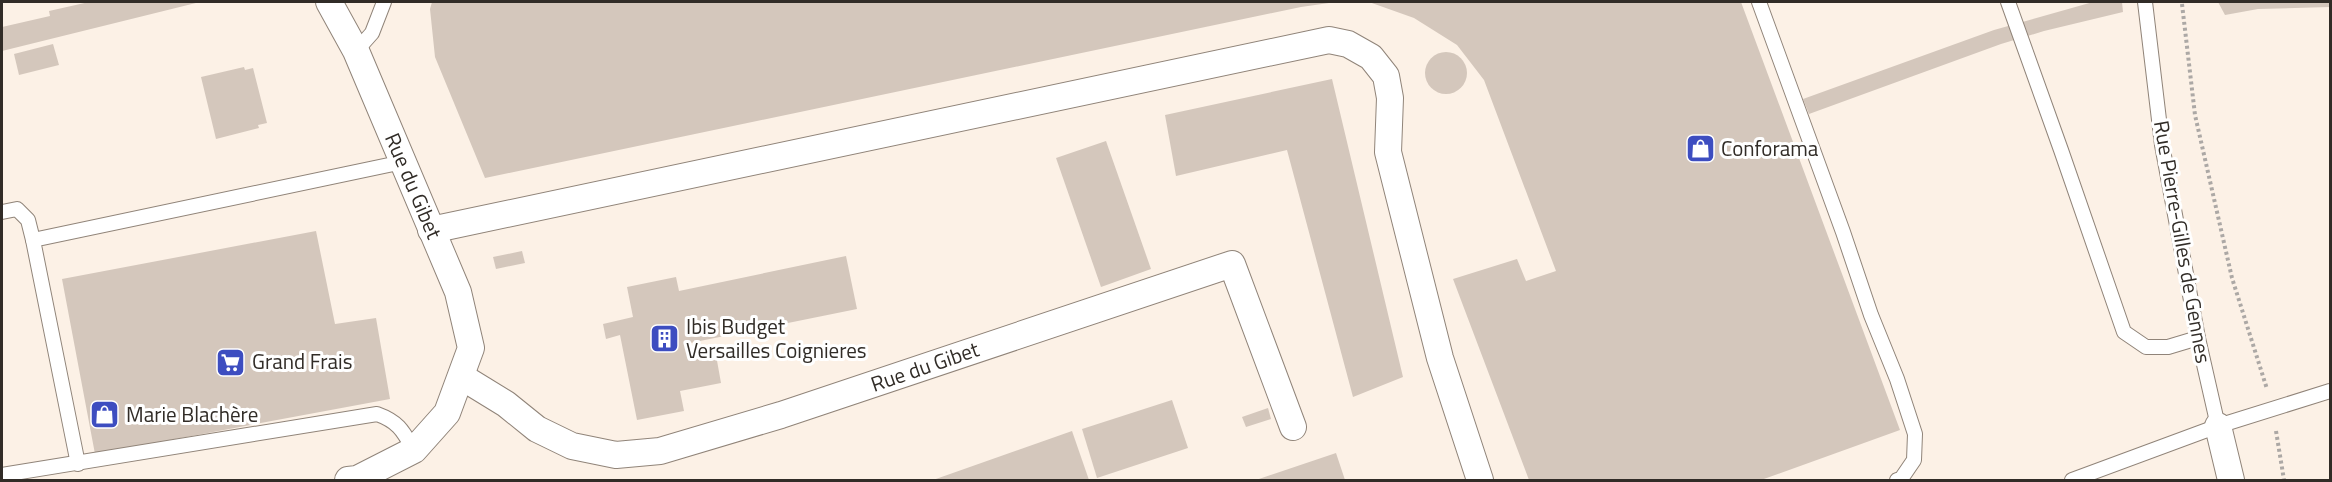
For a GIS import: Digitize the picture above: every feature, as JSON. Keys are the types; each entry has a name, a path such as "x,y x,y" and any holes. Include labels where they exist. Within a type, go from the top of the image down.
{"street":[{"name":"Rue du Gibet","path":"329,2 356,51 458,292 471,348 447,413 414,450 357,479 348,480"},
{"path":"431,230 1329,40 1348,44 1371,57 1386,76 1390,98 1388,152 1440,358 1480,480"},
{"name":"Rue du Gibet","path":"462,377 506,404 537,429 572,446 616,455 660,451 781,415 1232,264 1293,427"},
{"name":"Rue Pierre-Gilles de Gennes","path":"2218,426 2231,480"}],"lane":[{"path":"356,51 372,33 384,2"},
{"path":"1759,2 1844,232 1871,315 1898,380 1915,434 1914,460 1901,479 1896,480"},
{"path":"2008,2 2124,332 2146,347 2168,347 2198,338"},
{"name":"Rue Pierre-Gilles de Gennes","path":"2145,2 2162,145 2198,338 2218,426"},
{"path":"33,240 403,162"},
{"path":"2,212 17,209 28,220 78,464"},
{"path":"2072,480 2218,426 2331,391"},
{"path":"2,475 377,414 392,419 403,429 414,450"}],"path":[{"path":"2182,4 2195,115 2232,278 2273,409 2284,480"}],"shaded area":[{"path":"2,2 2330,2 2330,480 2,480"}],"building":[{"path":"89,2 200,2 2,51 2,27 50,16 49,11"},
{"path":"432,2 1329,3 485,178 435,57 430,9"},
{"path":"1369,2 1741,2 1900,430 1761,480 1529,480 1453,279 1517,259 1526,281 1556,271 1484,80 1457,45 1414,18"},
{"path":"2093,2 2122,2 2123,12 2001,44 1809,114 1803,99 1994,30"},
{"path":"2218,2 2330,2 2330,7 2258,9 2225,15"},
{"path":"53,44 59,65 19,75 14,54"},
{"path":"1446,52 1454,53 1461,58 1466,65 1466,81 1461,88 1454,93 1446,94 1438,93 1431,88 1426,81 1425,73 1426,65 1431,58 1438,53"},
{"path":"244,67 245,70 253,68 267,123 258,125 259,128 216,139 201,77"},
{"path":"1332,79 1403,377 1353,397 1287,150 1176,176 1165,115"},
{"path":"1106,141 1151,269 1101,287 1056,158"},
{"name":"Grand Frais","path":"316,231 335,324 376,318 390,399 95,454 62,279"},
{"path":"522,251 525,263 496,269 493,257"},
{"name":"Ibis Budget Versailles Coignieres","path":"846,256 857,309 690,343 693,360 716,355 721,383 680,391 684,411 637,420 620,335 606,339 603,324 633,317 627,287 676,277 679,291"},
{"path":"1172,400 1188,448 1097,478 1082,429"},
{"path":"1268,408 1271,419 1246,427 1242,417"},
{"path":"1072,431 1089,480 933,480"},
{"path":"1336,453 1345,480 1256,480"}],"place":[{"name":"Conforama","path":"1700,149"},
{"name":"Ibis Budget Versailles Coignieres","path":"665,339"},
{"name":"Grand Frais","path":"231,362"},
{"name":"Marie Blachère","path":"105,415"}]}
